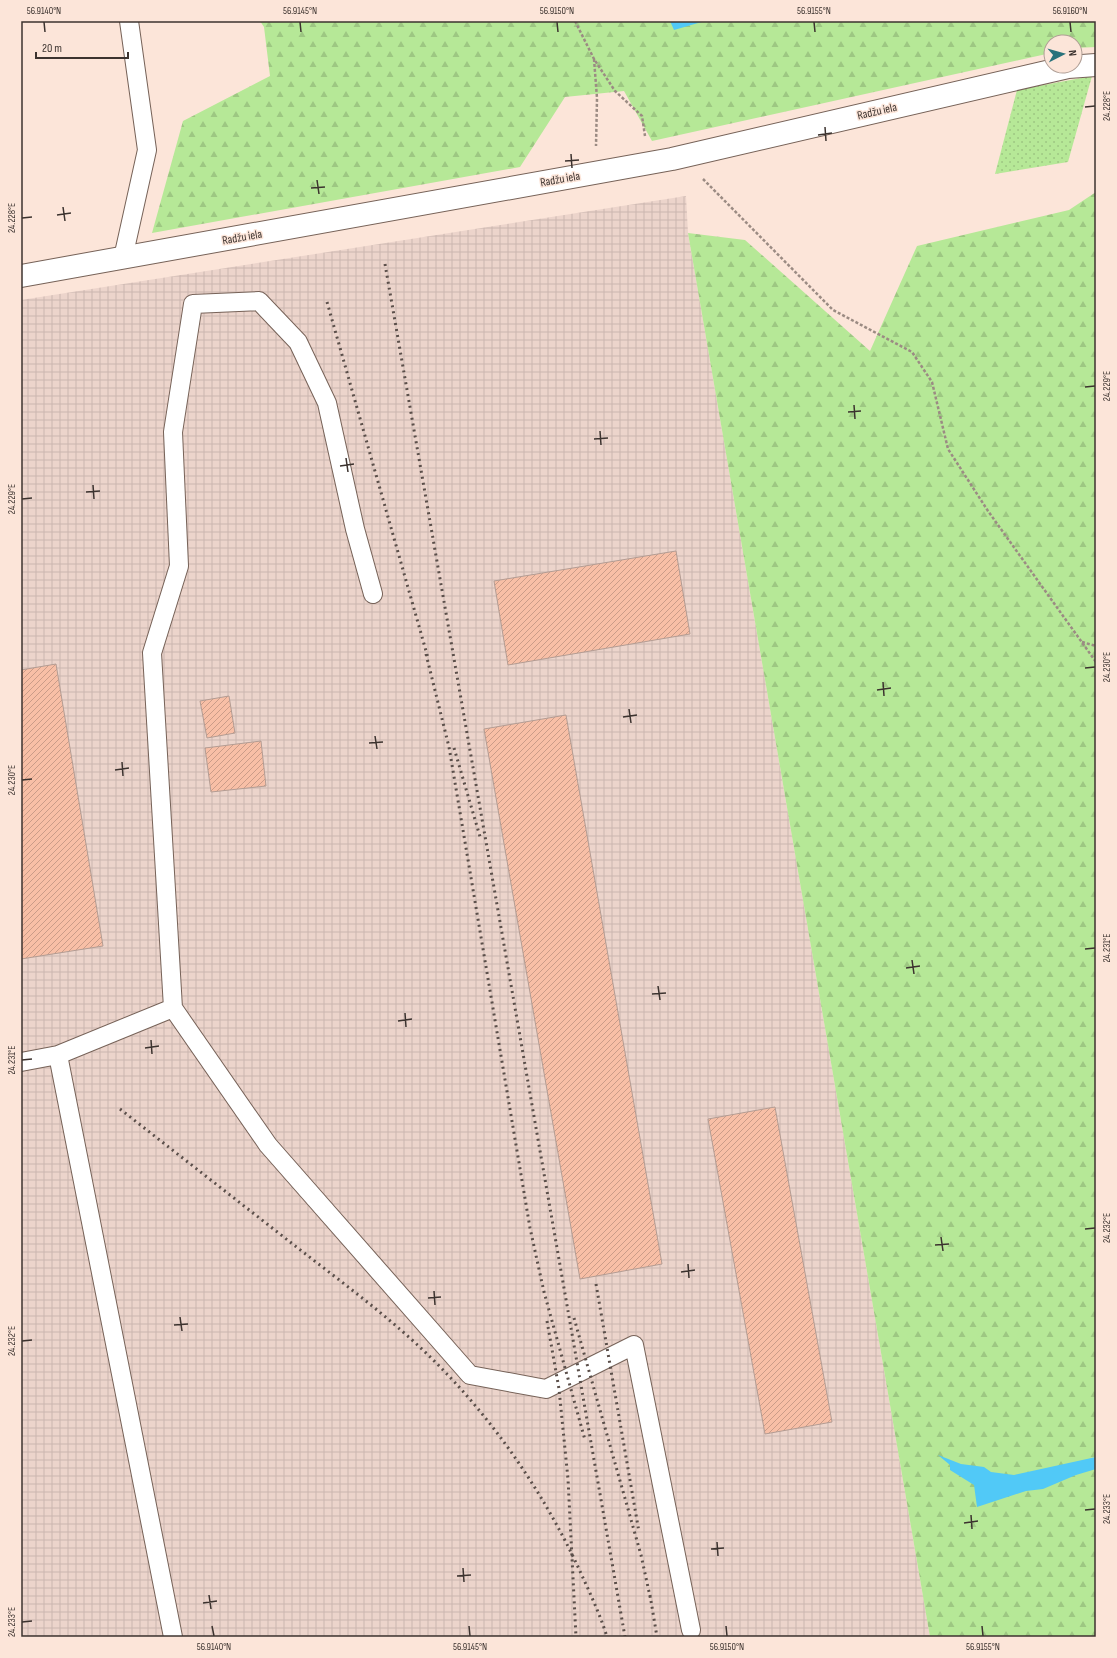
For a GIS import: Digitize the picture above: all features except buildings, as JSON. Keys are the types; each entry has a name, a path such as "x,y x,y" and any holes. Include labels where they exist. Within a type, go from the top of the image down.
{"street":[{"name":"Radžu iela","path":"21,276 650,163 1068,67 1096,65"}],"lane":[{"path":"123,258 147,150 129,21"},
{"path":"373,594 355,529 327,403 298,342 259,301 193,304 173,432 179,566 152,653 173,1008 268,1145 470,1374 546,1389 634,1345 691,1630"},
{"path":"21,1062 58,1055 173,1008"},
{"path":"58,1055 173,1637"}],"path":[{"path":"575,21 594,59 615,91 642,116 650,163"},
{"path":"594,59 597,98 594,173"},
{"path":"682,156 714,191 833,310 912,352 932,382 948,449 988,511 1096,662"},
{"path":"1081,642 1096,646"}],"shaded area":[{"path":"686,196 688,233 930,1637 21,1637 21,300"}],"green space":[{"path":"260,21 1096,21 1096,47 1083,48 1083,34 1043,34 1043,55 652,141 624,91 565,97 520,167 152,233 183,121 270,76 264,27"},
{"path":"1092,76 1068,162 995,174 1017,90"},
{"path":"1096,192 1096,1637 930,1637 688,233 745,240 870,351 917,246 1069,210"}],"water":[{"path":"670,21 705,21 674,30"},
{"path":"938,1455 961,1464 984,1467 991,1472 1014,1475 1096,1457 1096,1469 1076,1475 1043,1489 1026,1491 977,1507 974,1485 950,1470 950,1465"}],"railway":[{"path":"385,264 625,1637"},
{"path":"327,302 428,658"},
{"path":"426,654 449,747 530,1228 544,1292 585,1440"},
{"path":"454,748 481,840"},
{"path":"120,1109 349,1287 411,1339 462,1390 507,1446 546,1506 579,1569 598,1611 607,1637"},
{"path":"596,1284 639,1532"},
{"path":"574,1318 641,1555 651,1601"},
{"path":"547,1321 559,1389 568,1479 576,1637"},
{"path":"650,1595 657,1637"}]}
